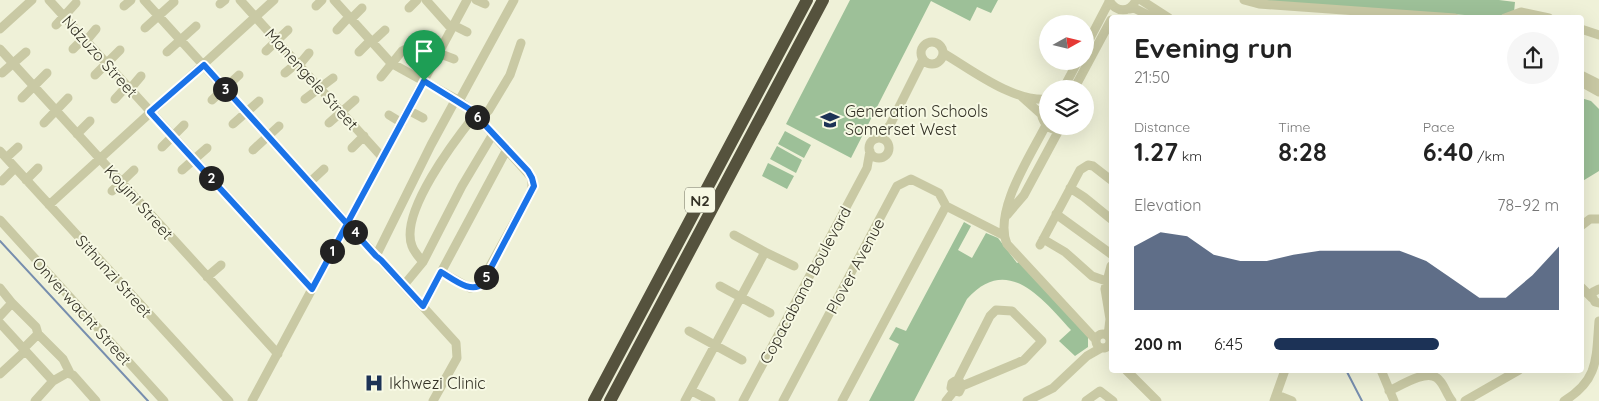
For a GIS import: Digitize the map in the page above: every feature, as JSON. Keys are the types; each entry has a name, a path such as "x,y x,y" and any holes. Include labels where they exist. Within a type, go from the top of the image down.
{"highway":[{"name":"N2","path":"594,401 806,0"},
{"name":"N2","path":"610,401 823,0"}],"street":[{"path":"0,29 32,0"},
{"name":"Ndzuzo Street","path":"49,0 312,289"},
{"path":"144,0 456,343 458,349 457,358 433,401"},
{"name":"Manengele Street","path":"240,0 383,158"},
{"path":"49,205 274,0"},
{"path":"334,0 391,63 458,100 475,115 532,178 534,186 528,199 479,286 470,288 441,272"},
{"path":"409,8 417,0"},
{"path":"426,0 452,26 467,32"},
{"path":"252,401 467,0"},
{"path":"476,0 484,4"},
{"path":"376,256 431,145 514,0"},
{"path":"1117,15 1136,0"},
{"path":"1141,0 1164,15"},
{"path":"1244,0 1259,4 1413,15"},
{"path":"1094,30 1109,1 1114,7 1134,8 1148,15"},
{"path":"145,28 174,2"},
{"path":"56,25 76,3"},
{"path":"337,30 362,8"},
{"path":"1513,15 1521,12 1535,15"},
{"path":"1079,80 1109,25"},
{"path":"167,52 196,26"},
{"path":"73,49 96,29"},
{"path":"266,50 288,30"},
{"path":"359,52 386,30"},
{"path":"1584,30 1599,35"},
{"path":"475,115 484,115 489,110 510,75 521,43"},
{"path":"882,140 915,78 923,59 922,48 927,43 938,44 943,53 961,65 1022,97 1039,112"},
{"path":"382,77 391,63 404,50 416,44"},
{"name":"Koyini Street","path":"0,49 278,354"},
{"path":"95,75 120,50"},
{"path":"2,73 26,52"},
{"path":"285,73 309,53"},
{"path":"438,53 454,59"},
{"path":"915,78 935,63 943,53"},
{"path":"923,59 935,63 961,65"},
{"path":"22,98 47,73"},
{"path":"212,100 239,75"},
{"path":"115,99 141,76"},
{"path":"1584,76 1599,84"},
{"path":"306,100 333,78"},
{"path":"1584,84 1599,92"},
{"path":"1022,97 1039,98"},
{"path":"44,122 68,98"},
{"path":"329,122 355,100"},
{"path":"233,124 259,101"},
{"path":"408,110 423,118"},
{"path":"389,115 402,123"},
{"path":"423,262 414,251 410,241 416,209 429,182 458,136 475,115"},
{"path":"77,134 90,121"},
{"path":"162,147 184,125"},
{"path":"253,150 279,126"},
{"path":"404,285 423,262 462,186 493,134"},
{"path":"1041,135 1008,202 1004,236 1007,244 1086,328 1103,342"},
{"path":"1006,217 1024,194 1056,135"},
{"path":"352,148 364,136"},
{"path":"882,140 887,152 879,157 873,156 870,151 871,142 882,140"},
{"path":"3,154 18,147"},
{"path":"182,170 207,148"},
{"path":"423,306 507,149"},
{"name":"Copacabana Boulevard","path":"743,401 867,168 870,151"},
{"name":"Sithunzi Street","path":"3,154 229,401"},
{"name":"Copacabana Boulevard","path":"867,168 879,157"},
{"path":"1106,281 1092,276 1065,252 1041,242 1080,170 1088,165 1093,166 1109,178"},
{"path":"2,181 16,168"},
{"path":"26,180 38,168"},
{"path":"310,182 324,169"},
{"path":"112,191 134,170"},
{"name":"Plover Avenue","path":"783,401 897,186 911,179 939,193 946,206 1004,236"},
{"path":"1070,188 1084,196 1109,217"},
{"path":"842,401 946,206"},
{"path":"1056,214 1109,253"},
{"path":"1584,224 1590,219 1599,219"},
{"name":"Onverwacht Street","path":"0,220 164,401"},
{"name":"Copacabana Boulevard","path":"734,236 794,266"},
{"path":"685,401 716,347 765,252"},
{"path":"208,277 222,265"},
{"path":"1109,272 1106,281 1109,312"},
{"path":"720,286 770,313"},
{"path":"0,288 12,304 36,328 38,334 64,360 70,373 96,401"},
{"path":"1584,288 1597,299"},
{"path":"0,316 12,304"},
{"path":"946,401 958,387 990,316 996,310 1012,310 1042,341 1024,360 958,387"},
{"path":"1564,401 1582,388 1593,373 1599,321"},
{"path":"0,322 53,381"},
{"path":"1027,401 1053,388 1103,342 1109,325"},
{"path":"689,331 742,360"},
{"path":"0,374 38,334"},
{"path":"35,401 53,381 63,374 70,373"},
{"path":"1129,373 1157,401"},
{"path":"1284,373 1276,398 1292,401"},
{"path":"1382,373 1394,401"},
{"path":"1465,401 1514,373"},
{"path":"1389,391 1426,375 1432,375 1439,380 1452,401"},
{"path":"958,387 963,401"},
{"path":"692,391 711,401"},
{"path":"1086,401 1094,393 1100,391 1113,401"}],"green space":[{"path":"850,0 998,0 991,13 977,7 970,21 931,1 851,158 786,124"},
{"path":"1254,0 1499,0 1515,2 1514,12 1501,15 1465,15"},
{"path":"1584,99 1591,101 1599,109 1599,171 1584,180"},
{"path":"785,131 811,145 804,158 778,144"},
{"path":"777,146 802,160 796,173 770,159"},
{"path":"768,163 794,176 787,189 762,176"},
{"path":"964,222 971,226 958,250 972,258 986,233 998,238 1017,263 1019,262 1088,337 1088,347 1075,356 1059,341 1071,330 1049,306 1024,286 1011,281 997,280 982,286 967,299 914,401 869,401 899,344 889,339 896,327 906,331"}],"waterway":[{"path":"0,241 148,401"},
{"path":"1348,373 1362,401"}],"place":[{"name":"Generation Schools Somerset West","path":"830,120"},
{"name":"Ikhwezi Clinic","path":"374,383"}],"route":[{"path":"424,81 347,223 312,289 150,112 204,65 347,223 376,256 423,306 441,272 470,288 476,288 483,283 534,186 528,171 471,110 424,81"}]}
